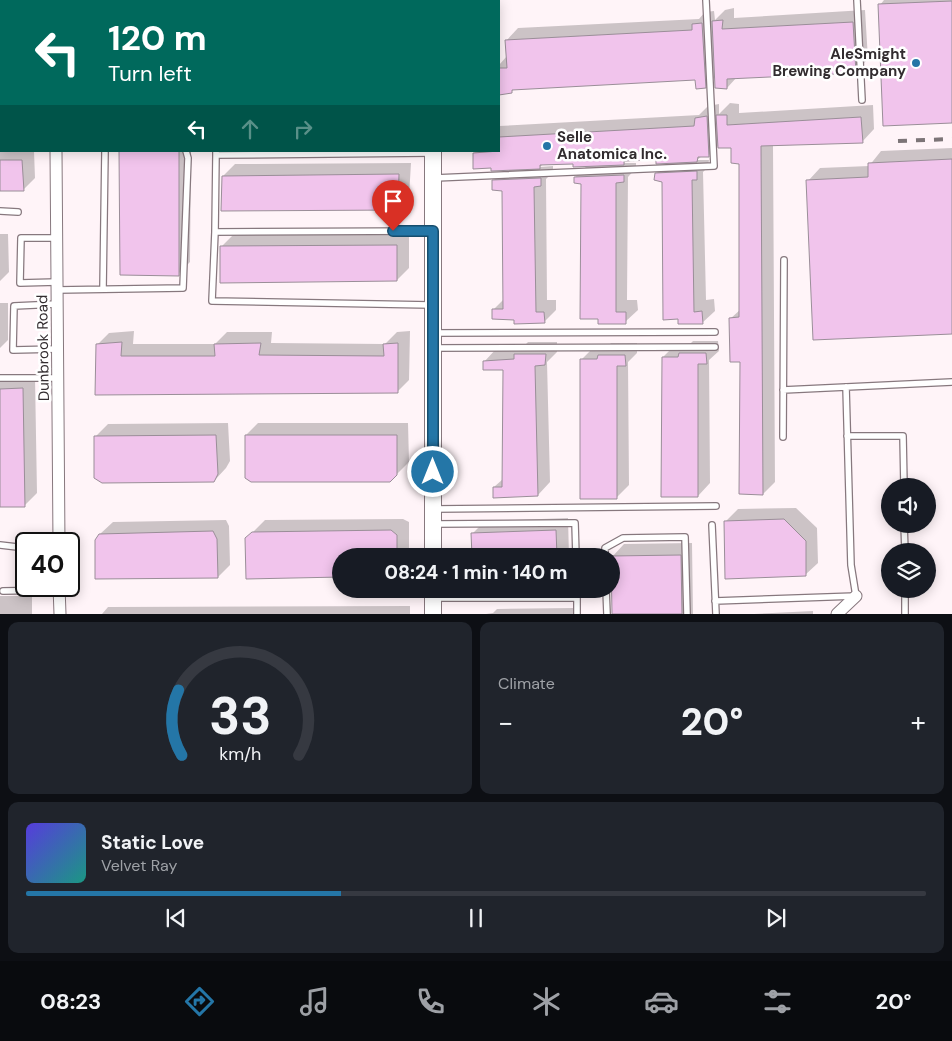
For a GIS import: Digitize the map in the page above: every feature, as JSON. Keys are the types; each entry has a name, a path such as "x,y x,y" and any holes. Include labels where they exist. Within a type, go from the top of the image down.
{"street":[{"name":"Dunbrook Road","path":"58,152 59,532"},
{"path":"433,152 433,548"},
{"path":"838,614 856,596"},
{"path":"59,597 60,614"}],"lane":[{"path":"433,178 714,166 706,0"},
{"path":"857,0 862,100"},
{"path":"103,289 105,152"},
{"path":"57,238 21,238 20,283 103,289 183,288 188,158 186,152"},
{"path":"433,152 216,153 212,301 433,305"},
{"path":"0,211 18,212"},
{"path":"214,232 433,231"},
{"path":"782,437 784,260"},
{"path":"57,304 14,306 13,350 58,349"},
{"path":"433,341 714,332"},
{"path":"433,341 715,346"},
{"path":"0,378 58,378"},
{"path":"783,390 952,382"},
{"path":"716,601 856,596 851,565 846,387"},
{"path":"847,436 903,436 904,478"},
{"path":"433,516 716,506"},
{"path":"433,516 575,523 576,548"},
{"path":"712,526 716,614"},
{"path":"605,548 623,538 685,537 687,614"},
{"path":"0,544 15,546"},
{"path":"3,591 15,590"},
{"path":"433,600 577,598 577,614"},
{"path":"606,598 607,614"},
{"path":"905,598 905,614"}],"building":[{"name":"AleSmight Brewing Company","path":"952,1 952,123 883,126 878,4"},
{"path":"723,20 722,29 853,22 856,73 727,79 727,89 715,88 712,21"},
{"path":"702,23 706,88 696,89 695,80 512,90 512,93 500,95 500,68 507,68 505,40 692,30 692,24"},
{"path":"716,115 727,115 727,125 861,117 863,143 761,146 763,495 739,494 740,362 730,362 729,318 739,317 739,164 731,163 731,148 718,148"},
{"path":"707,116 709,157 698,157 697,162 656,164 656,160 624,161 624,165 573,167 573,164 540,165 540,169 491,171 491,168 473,169 473,153 500,152 500,137 694,126 695,118"},
{"path":"119,152 179,152 179,276 120,275"},
{"path":"952,159 952,334 813,340 806,180 868,177 868,163"},
{"path":"0,160 22,160 24,191 0,191"},
{"path":"697,171 697,180 692,180 694,312 702,311 703,324 678,324 678,319 663,320 662,182 654,180 655,173"},
{"path":"399,174 398,210 221,211 222,176"},
{"path":"624,175 624,182 616,183 616,312 626,312 626,324 598,324 598,319 580,319 581,184 574,183 574,177"},
{"path":"541,178 541,186 534,187 536,312 544,312 545,323 514,324 514,320 492,319 492,309 503,309 502,191 492,190 492,180"},
{"path":"397,245 397,281 220,283 220,246"},
{"path":"122,342 121,356 215,356 214,344 261,343 259,355 384,356 383,344 398,343 398,393 95,395 96,344"},
{"path":"679,353 706,353 707,364 698,364 698,497 661,497 662,357 678,357"},
{"path":"514,354 546,354 545,365 535,366 538,496 493,498 493,487 502,487 503,370 483,370 483,361 514,359"},
{"path":"598,355 625,355 626,366 617,366 617,499 580,499 580,359 597,359"},
{"path":"23,388 25,507 0,507 0,389"},
{"path":"216,435 218,474 214,482 102,483 94,478 94,436"},
{"path":"245,435 397,435 397,475 390,482 251,482 245,478"},
{"path":"784,519 806,541 806,576 725,579 724,521"},
{"path":"391,530 397,535 397,548 332,548 332,577 246,579 245,538 252,532"},
{"path":"556,530 557,548 472,548 471,533"},
{"path":"213,531 217,539 218,578 95,579 95,540 99,534"},
{"path":"681,555 682,614 612,614 612,598 620,598 620,556"}],"railway":[{"path":"898,141 952,139"}],"place":[{"name":"AleSmight Brewing Company","path":"916,63"},
{"name":"Selle Anatomica Inc.","path":"547,146"}],"route":[{"path":"393,231 433,231 433,472"}]}
